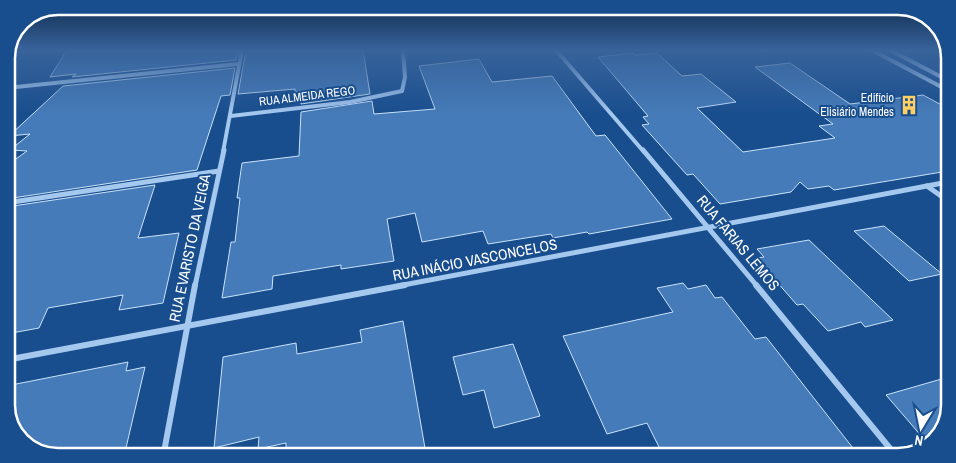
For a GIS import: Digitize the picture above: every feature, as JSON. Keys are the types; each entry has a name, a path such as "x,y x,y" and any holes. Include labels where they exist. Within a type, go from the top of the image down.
{"street":[{"path":"15,87 164,72"},
{"name":"RUA EVARISTO DA VEIGA","path":"165,448 186,327 231,116 237,72"},
{"name":"RUA ALMEIDA REGO","path":"231,116 370,99 396,94 405,85 404,72"},
{"name":"RUA FARIAS LEMOS","path":"575,72 710,228 890,448"},
{"path":"913,72 941,87"},
{"path":"15,202 219,171"},
{"name":"RUA INÁCIO VASCONCELOS","path":"15,358 941,183"},
{"path":"927,186 941,196"}],"building":[{"path":"53,72 124,72 72,77 76,74 50,77"},
{"path":"201,72 234,72 230,95 221,96 197,170 15,198 15,160 27,151 15,150 15,146 30,134 15,135 15,130 63,86"},
{"path":"242,72 366,72 370,94 301,104 301,91 295,92 295,89 238,94"},
{"path":"421,72 486,72 492,82 552,76 596,136 605,135 672,219 589,234 587,232 553,238 551,234 488,244 483,231 422,242 415,213 387,219 394,261 341,269 341,265 273,276 272,289 222,298 231,242 235,242 240,198 237,198 242,163 299,156 301,112 372,101 374,114 435,109"},
{"path":"610,72 677,72 682,76 701,74 736,102 697,108 743,152 835,138 819,126 833,124 761,72 803,72 850,104 923,95 941,105 941,172 834,190 829,186 808,189 800,182 791,192 720,204 693,174 687,175 642,125 649,124 643,117 648,116"},
{"path":"155,185 138,238 179,233 163,303 119,310 123,295 48,308 39,328 15,332 15,206"},
{"path":"884,226 941,274 909,281 854,231"},
{"path":"809,240 893,320 865,327 861,322 828,331 803,304 797,305 756,258 764,257 757,249"},
{"path":"683,283 688,289 706,285 715,298 722,297 755,339 766,337 853,448 660,448 647,423 607,434 563,336 673,312 657,288"},
{"path":"403,321 425,448 286,448 286,443 258,448 259,437 214,448 223,357 296,343 297,354 362,342 360,330"},
{"path":"513,344 540,416 494,428 484,390 463,395 453,357"},
{"path":"128,362 126,371 145,367 126,448 58,448 39,444 22,429 17,419 15,384"},
{"path":"941,379 941,405 937,424 923,439 886,395"}],"place":[{"name":"Edifício Elisiário Mendes","path":"909,105"}]}
